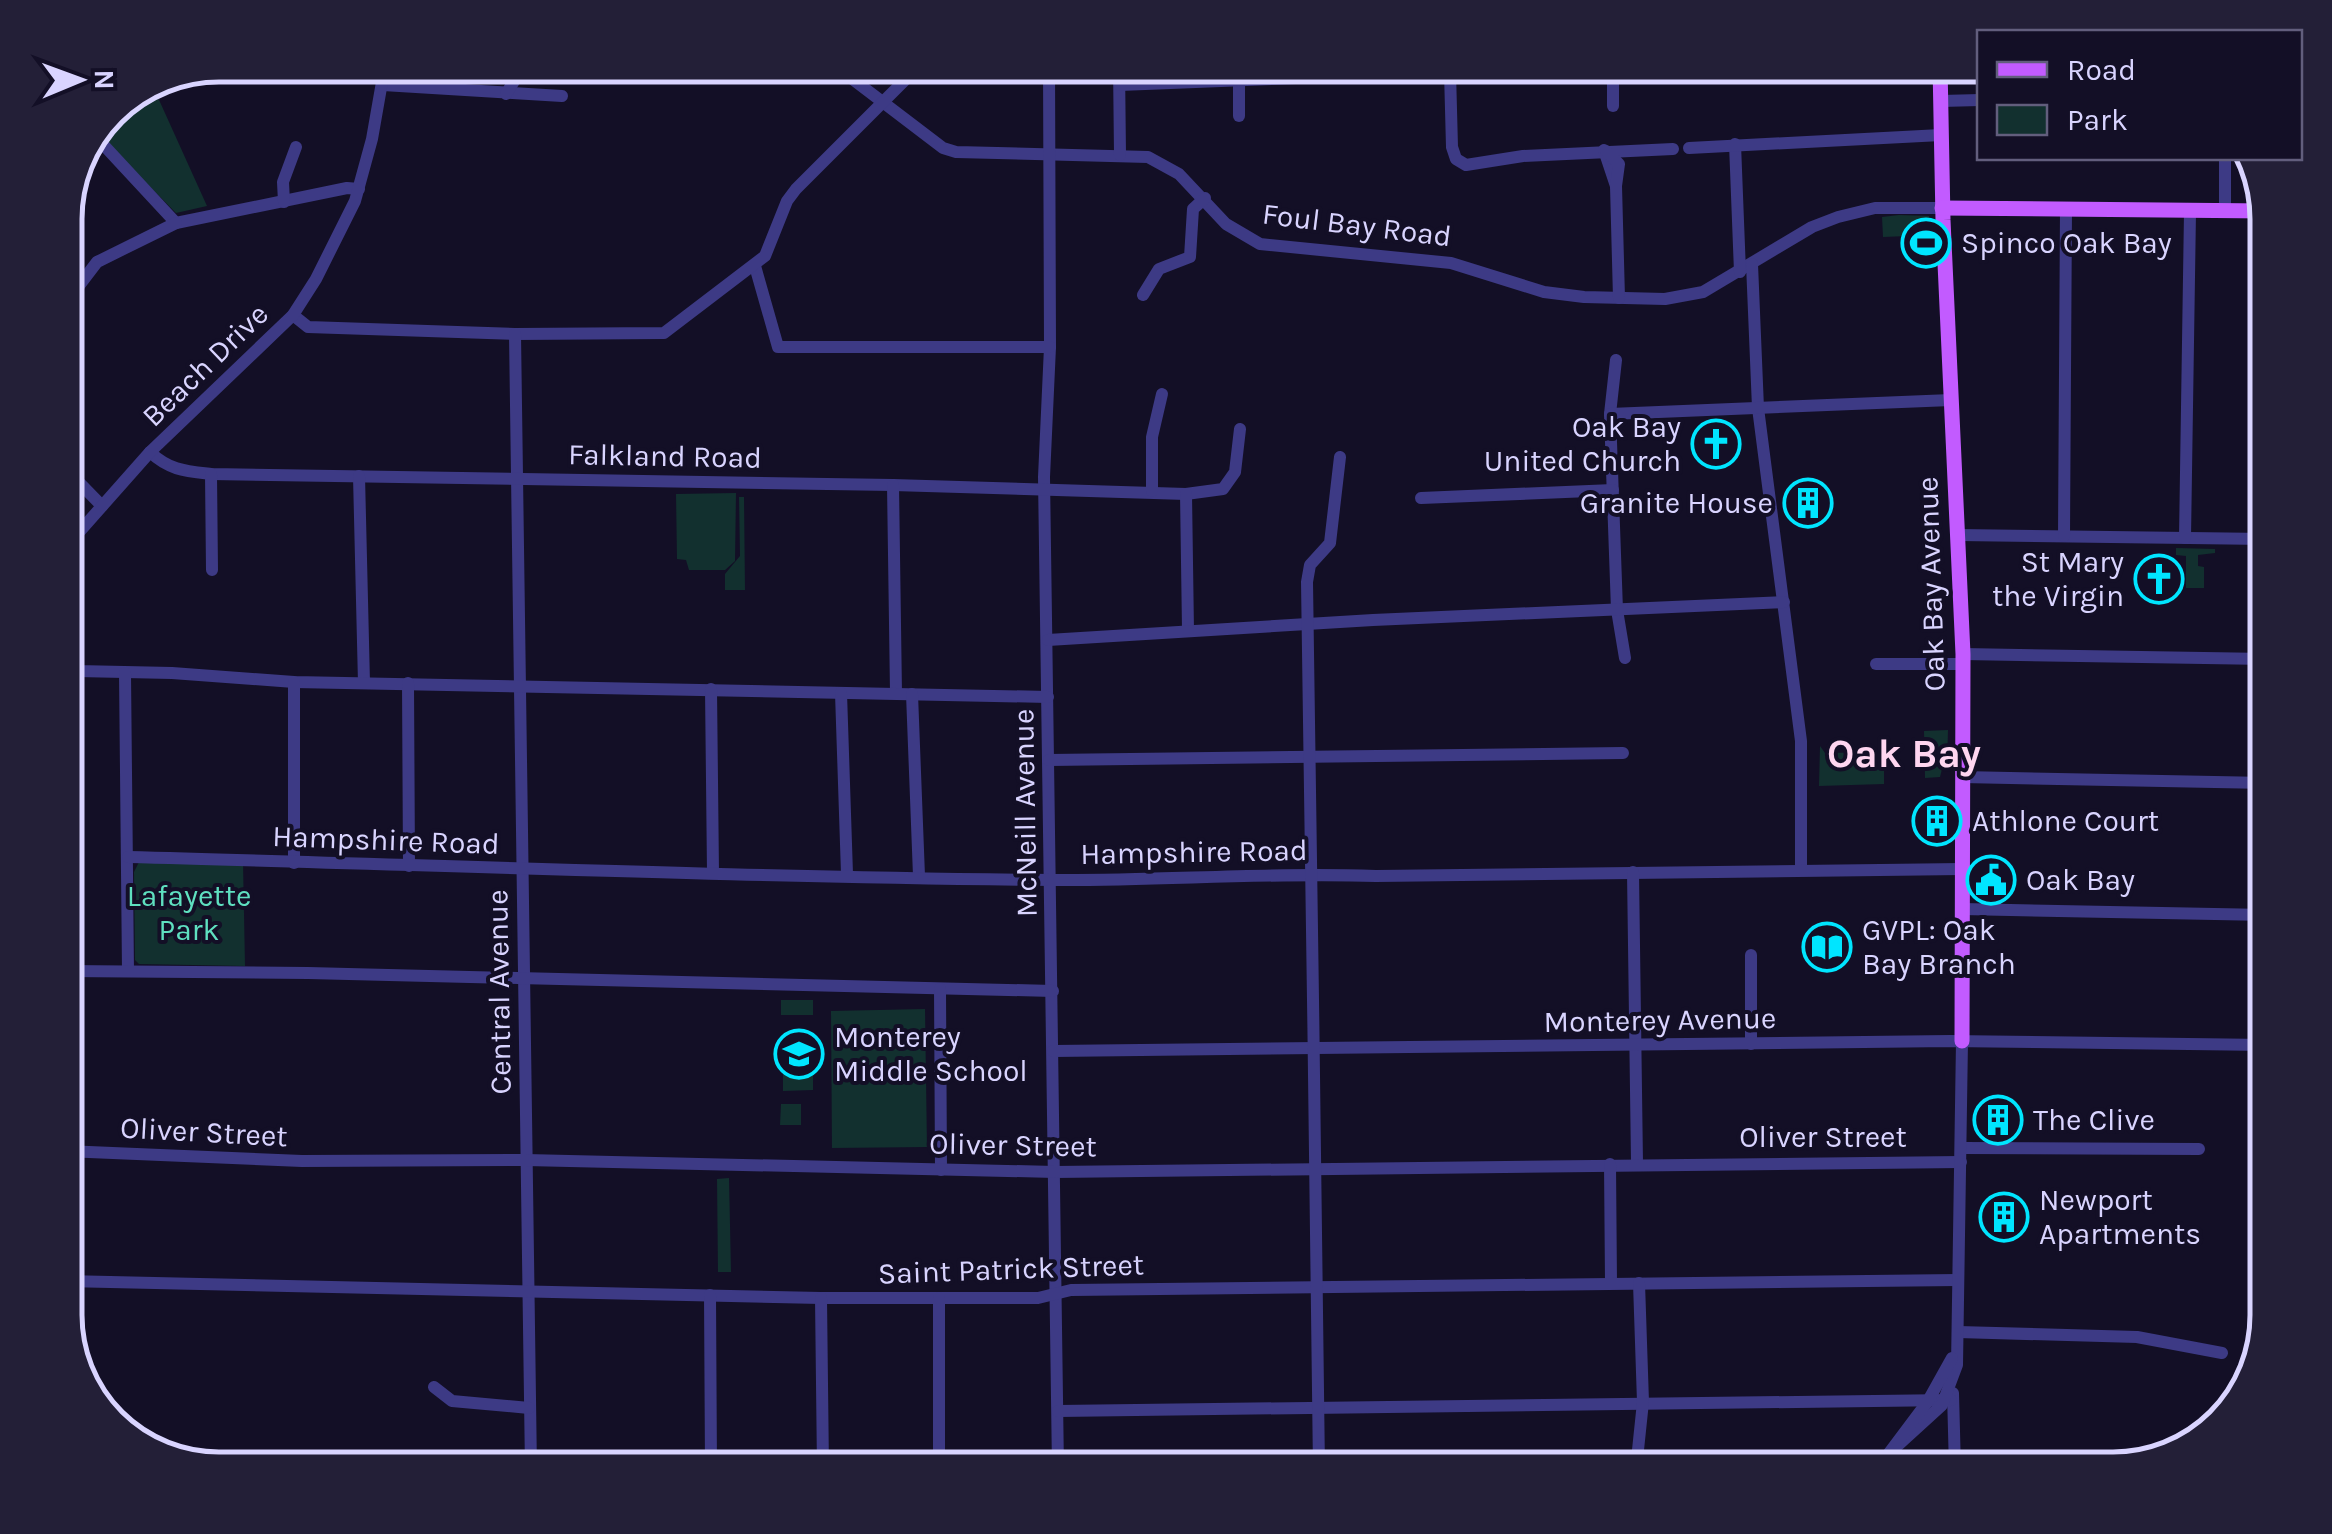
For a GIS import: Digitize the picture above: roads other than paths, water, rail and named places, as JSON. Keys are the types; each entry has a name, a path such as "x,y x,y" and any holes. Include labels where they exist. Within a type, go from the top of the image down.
{"main road":[{"name":"Oak Bay Avenue","path":"1940,82 1942,208 1962,659 1962,1041"},
{"name":"Foul Bay Road","path":"1942,208 2249,210"}],"street":[{"name":"Beach Drive","path":"83,528 150,452 293,315 316,279 357,195 383,82"},
{"path":"506,94 513,82"},
{"name":"Foul Bay Road","path":"855,82 943,148 956,152 1120,155 1160,162 1205,198 1226,224 1260,244 1451,262 1544,292 1665,299 1703,292 1802,232 1838,217 1875,208 1942,208"},
{"path":"293,315 308,328 654,336 680,324 766,256 787,200 796,188 903,82"},
{"name":"McNeill Avenue","path":"1049,82 1050,347 1044,492 1058,1452"},
{"path":"1120,155 1120,85 1191,82"},
{"path":"1239,82 1239,116"},
{"path":"1450,82 1452,147 1456,158 1466,165 1523,156 1674,149"},
{"path":"1612,82 1613,106"},
{"path":"383,85 562,96"},
{"path":"1941,101 1977,100"},
{"path":"1689,148 1941,135"},
{"path":"1735,144 1758,408 1801,742 1801,870"},
{"path":"104,146 176,223"},
{"path":"284,202 283,182 296,146"},
{"path":"1604,150 1616,186 1619,298"},
{"path":"2225,160 2225,211"},
{"path":"83,280 97,262 176,223 284,202 357,195"},
{"path":"1143,295 1156,272 1190,257 1194,209 1205,198"},
{"path":"2064,536 2066,210"},
{"path":"2185,538 2190,212"},
{"path":"755,266 778,346 1050,347"},
{"name":"Central Avenue","path":"516,334 531,1452"},
{"path":"1616,360 1610,414 1617,610 1625,658"},
{"path":"1152,491 1152,437 1162,394"},
{"path":"1610,414 1951,400"},
{"path":"1188,630 1186,494 1222,489 1235,472 1240,428"},
{"name":"Falkland Road","path":"150,452 176,471 211,474 1186,494"},
{"path":"1319,1452 1308,624 1310,565 1330,543 1340,457"},
{"path":"211,474 212,570"},
{"path":"359,476 364,682"},
{"path":"893,485 896,693"},
{"path":"83,486 102,506"},
{"path":"1420,498 1614,490"},
{"path":"1958,535 2250,539"},
{"path":"1048,640 1784,602"},
{"path":"1876,664 1962,659 2250,659"},
{"path":"83,670 294,682 1048,697"},
{"path":"125,673 128,971"},
{"path":"294,682 294,863"},
{"path":"408,684 409,866"},
{"path":"711,689 713,873"},
{"path":"841,692 847,874"},
{"path":"912,694 920,876"},
{"path":"1049,760 1623,752"},
{"path":"1962,777 2250,784"},
{"name":"Hampshire Road","path":"128,857 1051,880 1962,868"},
{"path":"1633,872 1637,1163"},
{"path":"1962,910 2250,914"},
{"path":"1751,955 1752,1044"},
{"path":"83,971 1053,992"},
{"path":"940,989 941,1170"},
{"name":"Monterey Avenue","path":"1054,1051 1962,1041 2250,1044"},
{"name":"Oak Bay Avenue","path":"1953,1452 1948,1400 1957,1366 1962,1041"},
{"name":"Oliver Street","path":"83,1152 302,1161 526,1160 1054,1172 1610,1164 2199,1149"},
{"path":"1610,1164 1611,1284"},
{"name":"Saint Patrick Street","path":"83,1281 821,1298 1038,1298 1058,1293 1319,1287 1958,1280"},
{"path":"1638,1452 1643,1402 1639,1283"},
{"path":"710,1295 711,1452"},
{"path":"821,1298 824,1452"},
{"path":"939,1452 940,1298"},
{"path":"1891,1452 1946,1373 1958,1337 2137,1337 2222,1353"},
{"path":"434,1387 452,1401 530,1408"},
{"path":"1058,1410 1948,1400"},
{"path":"1896,1446 1948,1400"}],"place":[{"name":"Spinco Oak Bay","path":"1926,243"},
{"name":"Oak Bay United Church","path":"1716,444"},
{"name":"Granite House","path":"1808,503"},
{"name":"St Mary the Virgin","path":"2159,579"},
{"name":"Athlone Court","path":"1937,821"},
{"name":"Oak Bay","path":"1991,880"},
{"name":"GVPL: Oak Bay Branch","path":"1827,947"},
{"name":"Monterey Middle School","path":"799,1054"},
{"name":"The Clive","path":"1998,1120"},
{"name":"Newport Apartments","path":"2004,1217"}],"district":[{"name":"Oak Bay","path":"1904,753"}],"park label":[{"name":"Lafayette Park","path":"189,913"}]}
